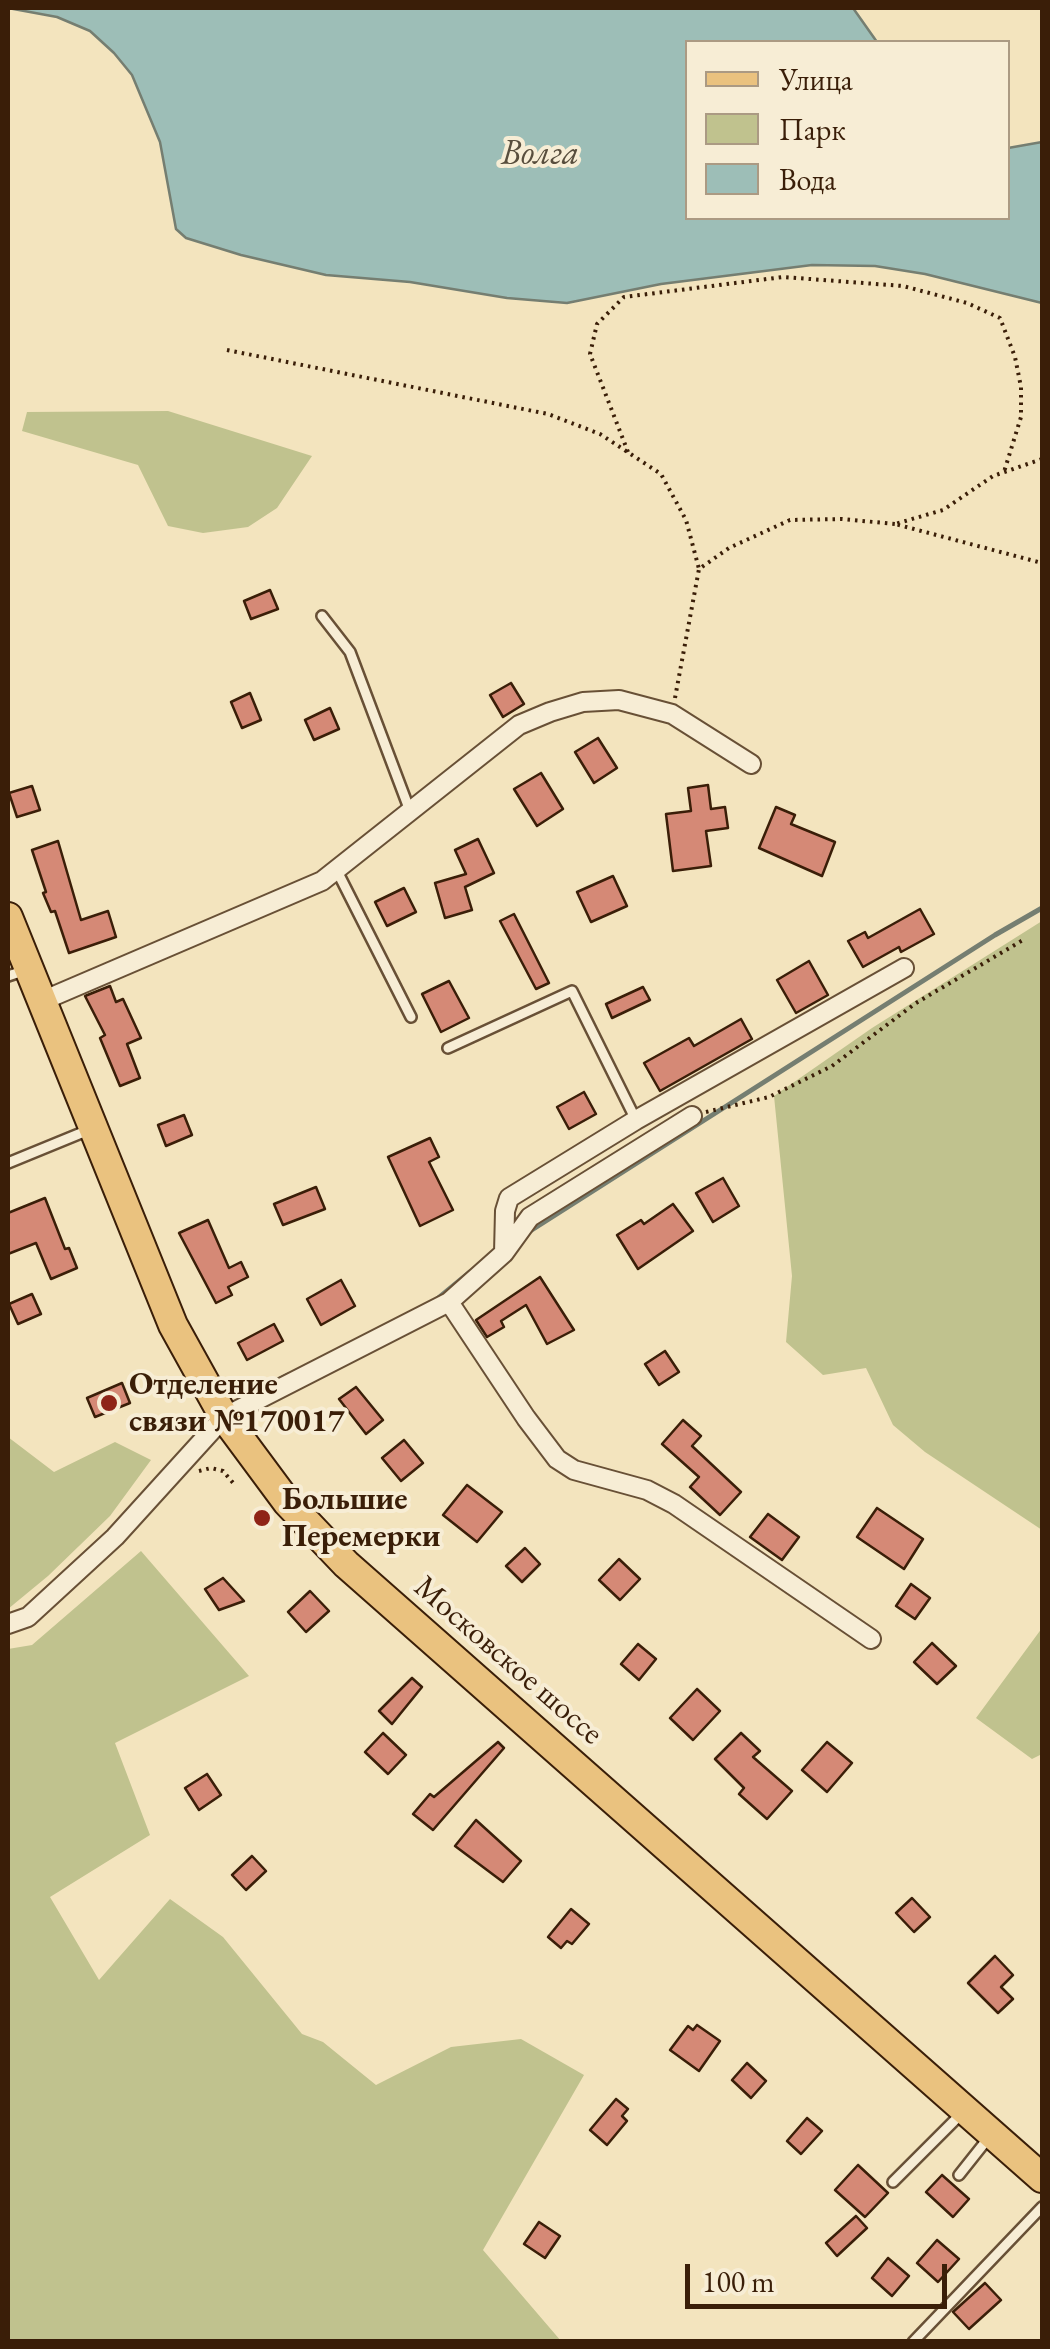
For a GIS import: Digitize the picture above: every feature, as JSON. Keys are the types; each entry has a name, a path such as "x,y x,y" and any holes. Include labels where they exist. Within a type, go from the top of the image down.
{"main road":[{"name":"Московское шоссе","path":"8,917 18,972 42,1001 173,1325 224,1417 287,1502 346,1564 1042,2178"}],"street":[{"path":"42,1001 322,881 519,725 550,712 583,702 619,700 672,714 751,764"},
{"path":"504,1253 508,1198 636,1120 904,968"},
{"path":"8,1624 28,1617 115,1538 224,1417 448,1302 504,1253 530,1217 692,1116"},
{"path":"448,1302 558,1459 574,1470 647,1490 674,1504 871,1639"}],"lane":[{"path":"322,616 350,652 410,811"},
{"path":"336,869 411,1017"},
{"path":"448,1048 572,991 636,1120"},
{"path":"8,1163 93,1128"},
{"path":"893,2182 964,2110"},
{"path":"959,2175 992,2134"},
{"path":"912,2342 1042,2208"}],"path":[{"path":"628,452 590,354 597,324 624,297 783,277 903,286 967,303 1000,318 1021,387 1021,417 1004,472"},
{"path":"227,350 548,414 600,434 660,474 686,520 699,568 672,714"},
{"path":"895,524 943,510 1004,472 1042,459"},
{"path":"699,568 730,548 790,520 842,518 895,524 1042,563"},
{"path":"692,1116 769,1096 832,1066 916,1003 1023,940"},
{"path":"190,1478 211,1468 223,1471 234,1484"}],"green space":[{"path":"168,411 312,456 277,508 248,527 203,533 168,526 138,465 22,431 27,412"},
{"path":"1042,921 1042,1530 925,1452 893,1425 866,1368 823,1375 786,1342 792,1276 774,1096 872,1028"},
{"path":"8,1437 54,1472 115,1442 151,1460 110,1516 8,1609"},
{"path":"141,1551 249,1676 115,1743 150,1835 50,1897 99,1980 170,1899 223,1937 302,2034 323,2042 376,2085 451,2047 521,2039 584,2075 483,2250 561,2341 8,2341 8,1649 32,1645"},
{"path":"1042,1628 1042,1754 1032,1759 976,1718"}],"water":[{"name":"Волга","path":"8,8 853,8 876,40 685,40 685,220 1010,220 1010,148 1042,142 1042,303 925,274 875,266 812,265 661,284 567,303 326,275 241,255 186,238 176,229 160,142 132,75 90,31 57,17"}],"building":[{"path":"270,590 278,609 251,619 244,601"},
{"path":"511,683 524,704 503,717 490,695"},
{"path":"250,693 261,720 242,728 231,702"},
{"path":"330,708 339,729 314,740 305,720"},
{"path":"598,738 617,768 594,783 575,752"},
{"path":"541,773 563,809 537,826 514,789"},
{"path":"708,785 711,809 725,807 728,828 706,831 711,866 673,871 666,814 691,811 688,788"},
{"path":"32,786 40,810 17,817 9,793"},
{"path":"776,807 795,815 791,824 835,842 822,876 759,848"},
{"path":"478,839 494,873 465,887 472,910 445,918 435,883 466,874 455,850"},
{"path":"58,841 81,920 108,911 116,937 69,953 55,911 51,912 43,893 46,892 32,850"},
{"path":"613,876 627,906 591,922 577,892"},
{"path":"404,888 416,912 387,926 375,902"},
{"path":"920,909 934,934 863,967 848,941 865,932 868,938"},
{"path":"514,914 549,983 536,989 500,921"},
{"path":"809,961 828,995 796,1013 777,980"},
{"path":"449,981 469,1018 441,1032 422,994"},
{"path":"110,986 116,1002 123,999 141,1038 127,1044 140,1078 120,1086 100,1038 105,1035 85,996"},
{"path":"643,987 650,1000 612,1018 606,1004"},
{"path":"741,1019 752,1039 660,1091 644,1063 689,1038 694,1046"},
{"path":"584,1092 596,1114 569,1129 557,1107"},
{"path":"184,1115 192,1135 166,1146 158,1125"},
{"path":"430,1138 439,1157 429,1162 453,1210 420,1226 388,1157"},
{"path":"723,1178 739,1206 713,1222 696,1193"},
{"path":"316,1187 325,1209 283,1225 274,1204"},
{"path":"45,1198 65,1249 69,1248 77,1268 51,1279 36,1243 8,1254 8,1213"},
{"path":"673,1204 693,1231 638,1269 617,1235 641,1220 644,1224"},
{"path":"208,1220 229,1268 241,1262 248,1277 228,1287 232,1295 216,1303 179,1233"},
{"path":"540,1277 574,1330 547,1344 526,1305 501,1321 504,1327 487,1337 476,1320"},
{"path":"341,1280 355,1306 321,1325 307,1299"},
{"path":"32,1294 41,1314 18,1324 9,1304"},
{"path":"274,1324 283,1341 247,1360 238,1343"},
{"path":"665,1351 679,1372 659,1385 645,1364"},
{"path":"122,1383 130,1403 95,1417 87,1398"},
{"path":"356,1387 383,1420 366,1434 339,1399"},
{"path":"683,1420 701,1436 692,1446 741,1492 720,1515 690,1487 699,1477 662,1444"},
{"path":"404,1440 423,1463 401,1481 382,1458"},
{"path":"467,1485 502,1512 477,1542 443,1515"},
{"path":"877,1508 923,1539 904,1569 857,1537"},
{"path":"768,1514 799,1537 782,1560 750,1537"},
{"path":"525,1548 540,1564 522,1582 506,1566"},
{"path":"619,1559 640,1579 620,1600 599,1580"},
{"path":"223,1578 244,1601 219,1610 205,1589"},
{"path":"911,1584 930,1598 915,1619 896,1606"},
{"path":"310,1591 329,1611 306,1632 288,1612"},
{"path":"932,1643 956,1666 937,1684 914,1662"},
{"path":"638,1644 656,1659 639,1680 621,1664"},
{"path":"412,1678 422,1687 392,1724 379,1711"},
{"path":"697,1689 720,1711 693,1740 670,1718"},
{"path":"383,1733 406,1755 388,1774 365,1752"},
{"path":"741,1733 760,1751 753,1757 792,1791 767,1819 739,1794 744,1788 715,1759"},
{"path":"498,1742 504,1748 433,1830 413,1814 430,1794 434,1797"},
{"path":"827,1742 852,1763 827,1792 802,1770"},
{"path":"207,1774 221,1795 199,1810 185,1788"},
{"path":"476,1820 521,1861 503,1882 455,1846"},
{"path":"252,1856 266,1871 246,1890 232,1875"},
{"path":"912,1898 930,1917 914,1932 896,1913"},
{"path":"571,1909 589,1924 572,1944 567,1941 561,1948 548,1937"},
{"path":"995,1956 1013,1975 1001,1987 1013,1999 998,2013 968,1983"},
{"path":"697,2025 720,2041 699,2071 670,2050 688,2026 693,2030"},
{"path":"747,2063 766,2081 751,2098 732,2080"},
{"path":"616,2099 628,2109 622,2116 627,2121 607,2145 590,2130"},
{"path":"807,2118 822,2131 801,2154 787,2141"},
{"path":"858,2165 888,2193 865,2217 835,2190"},
{"path":"942,2175 969,2199 953,2217 926,2192"},
{"path":"856,2216 867,2228 837,2256 826,2243"},
{"path":"539,2222 560,2236 545,2258 524,2244"},
{"path":"937,2240 959,2259 938,2282 917,2263"},
{"path":"888,2258 909,2276 892,2296 872,2278"},
{"path":"985,2283 1001,2300 969,2329 953,2312"}],"waterway":[{"path":"527,1233 1042,908"},
{"path":"436,1300 470,1272"},
{"path":"250,1394 288,1375"}],"place":[{"name":"Отделение связи №170017","path":"109,1403"},
{"name":"Большие Перемерки","path":"262,1518"}]}
